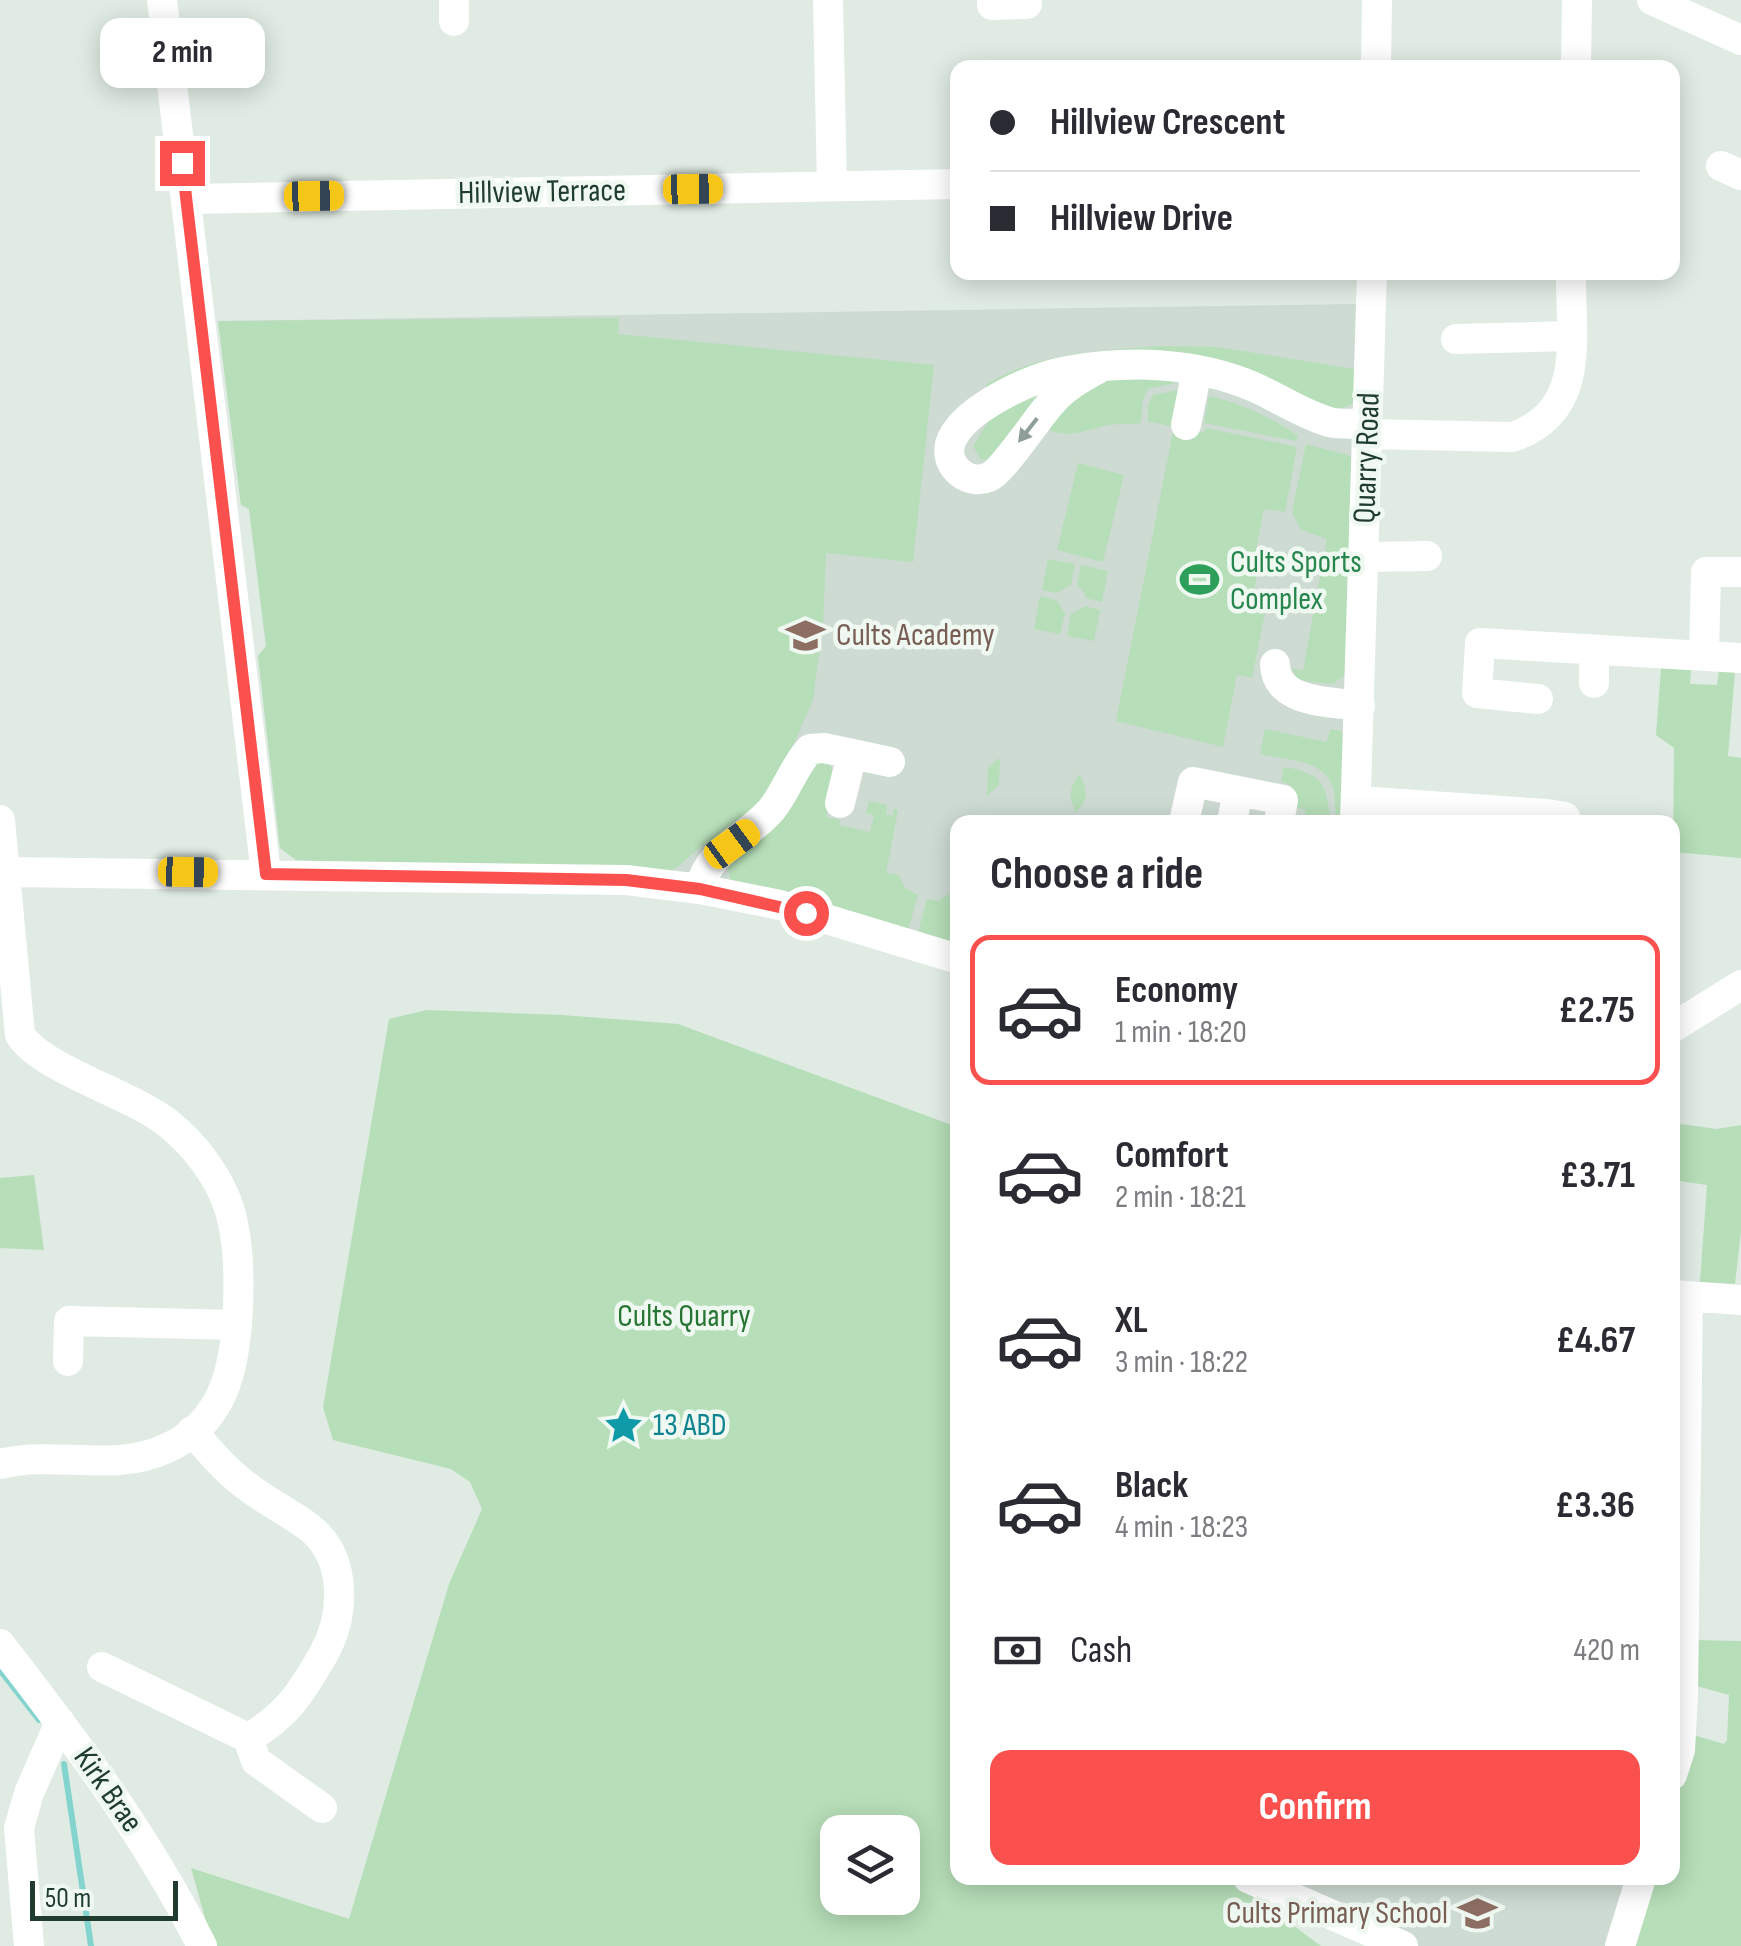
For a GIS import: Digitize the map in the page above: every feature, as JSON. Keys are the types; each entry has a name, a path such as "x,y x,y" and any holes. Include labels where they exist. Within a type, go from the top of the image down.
{"street":[{"path":"162,0 187,199 225,434 266,874"},
{"path":"828,0 832,186"},
{"path":"992,0 992,5 1027,4"},
{"path":"1376,0 1376,60"},
{"path":"1576,60 1577,0"},
{"path":"1652,0 1741,40"},
{"name":"Hillview Terrace","path":"187,199 950,184"},
{"name":"Quarry Road","path":"1356,812 1372,280"},
{"path":"1101,367 1054,399 996,472 987,478 969,478 954,468 948,450 951,441 981,410 1038,378 1101,367 1152,364 1197,370 1252,386 1332,423 1367,429 1512,437 1532,430 1548,418 1563,398 1569,375 1571,280"},
{"path":"1456,339 1570,336"},
{"path":"1186,425 1197,370"},
{"path":"1364,557 1427,556"},
{"path":"1704,655 1706,572 1741,572"},
{"path":"1538,699 1478,693 1480,643 1741,658"},
{"path":"1594,650 1594,683"},
{"path":"1275,664 1275,676 1282,688 1294,695 1360,706"},
{"path":"700,889 702,876 714,858 752,830 772,809 810,749 824,748 890,762"},
{"path":"840,803 852,754"},
{"path":"1186,815 1193,782 1283,800 1280,815"},
{"path":"1233,815 1238,791"},
{"path":"1356,812 1553,815"},
{"path":"0,820 20,1006 10,1042 141,1104 172,1126 206,1164 230,1210 240,1264 234,1364 220,1400 192,1432 169,1448 136,1460 21,1458 0,1464"},
{"path":"4,872 626,880 780,905 950,957"},
{"path":"1680,1023 1741,985"},
{"path":"1680,1750 1680,1296 1741,1300"},
{"path":"68,1361 70,1320 237,1325"},
{"path":"192,1432 250,1489 312,1530 330,1552 338,1576 341,1604 329,1644 278,1722 248,1738"},
{"name":"Kirk Brae","path":"0,1644 114,1795 170,1882 202,1946"},
{"path":"110,1680 248,1738 256,1761 322,1808"},
{"path":"28,1946 18,1828 60,1722"},
{"path":"1264,1885 1404,1946"},
{"path":"1620,1946 1639,1885"}],"shaded area":[{"name":"Cults Academy","path":"1359,304 1340,815 950,815 950,944 671,872 296,860 280,848 258,656 266,646 249,509 241,505 218,321"},
{"name":"Cults Primary School","path":"1264,1885 1639,1885 1620,1946 1403,1946"}],"green space":[{"path":"619,318 618,334 934,365 913,562 826,553 823,625 813,700 795,741 766,794 742,821 704,844 671,872 296,860 280,848 258,656 266,646 249,509 241,505 218,321"},
{"path":"1160,346 1217,347 1354,369 1355,402 1338,410 1327,409 1225,366 986,392 986,385 1006,374 1048,359"},
{"path":"1173,377 1179,382 1148,389 1142,402 1141,423 1069,434 1045,428 1057,410 1099,380"},
{"path":"1035,387 1044,394 987,460 980,459 973,446 988,422"},
{"name":"Cults Sports Complex","path":"1183,389 1177,426 1204,432 1206,428 1297,447 1285,512 1264,509 1256,549 1262,551 1250,609 1265,612 1252,678 1237,675 1223,747 1116,721 1174,427 1148,421 1148,405 1153,395"},
{"path":"1209,396 1266,417 1298,436 1296,441 1204,423"},
{"path":"1306,444 1354,457 1346,674 1333,684 1298,680 1292,669 1303,670 1327,539 1301,530 1292,513"},
{"path":"1078,463 1124,475 1103,562 1057,550"},
{"path":"1048,559 1075,564 1071,585 1057,593 1042,590"},
{"path":"1081,565 1108,571 1102,602 1086,598 1077,586"},
{"path":"1040,596 1056,600 1065,613 1060,634 1034,629"},
{"path":"1085,606 1100,610 1094,641 1067,636 1071,614"},
{"path":"1661,668 1691,670 1690,684 1717,685 1719,671 1735,672 1728,756 1741,758 1741,858 1680,853 1680,815 1673,815 1674,748 1656,735"},
{"path":"1265,729 1326,742 1331,729 1341,731 1344,736 1340,815 1336,811 1330,780 1323,773 1304,763 1260,754"},
{"path":"1000,758 999,785 987,796 988,767"},
{"path":"828,760 835,775 826,817 840,820 839,825 870,832 874,815 866,813 869,801 887,805 886,814 893,816 894,808 898,811 886,873 899,875 905,888 918,895 908,931 731,881 727,865 808,763"},
{"path":"1284,767 1315,777 1324,790 1330,815 1305,815 1306,810 1290,806 1293,787 1281,781"},
{"path":"1080,774 1086,794 1076,812 1071,792"},
{"path":"950,894 950,944 918,933 927,899 938,901"},
{"name":"Cults Quarry","path":"427,1010 678,1024 950,1124 950,1885 1238,1885 1321,1946 213,1946 191,1868 349,1919 449,1584 482,1509 470,1482 451,1469 333,1440 323,1407 389,1019"},
{"path":"1680,1124 1717,1129 1741,1125 1741,1231 1735,1284 1700,1282 1707,1185 1680,1181"},
{"path":"34,1175 44,1250 0,1248 0,1178"},
{"path":"1690,1640 1741,1641 1741,1946 1631,1946 1648,1885 1680,1885 1680,1771 1690,1734 1724,1744 1727,1740 1729,1695 1690,1684"}],"waterway":[{"path":"0,1670 39,1720"},
{"path":"64,1764 91,1946"}],"place":[{"name":"Cults Sports Complex","path":"1200,580"},
{"name":"Cults Academy","path":"806,635"},
{"name":"13 ABD","path":"623,1425"},
{"name":"Cults Primary School","path":"1478,1913"}],"route":[{"path":"182,163 266,874 626,880 700,889 806,913"}]}
